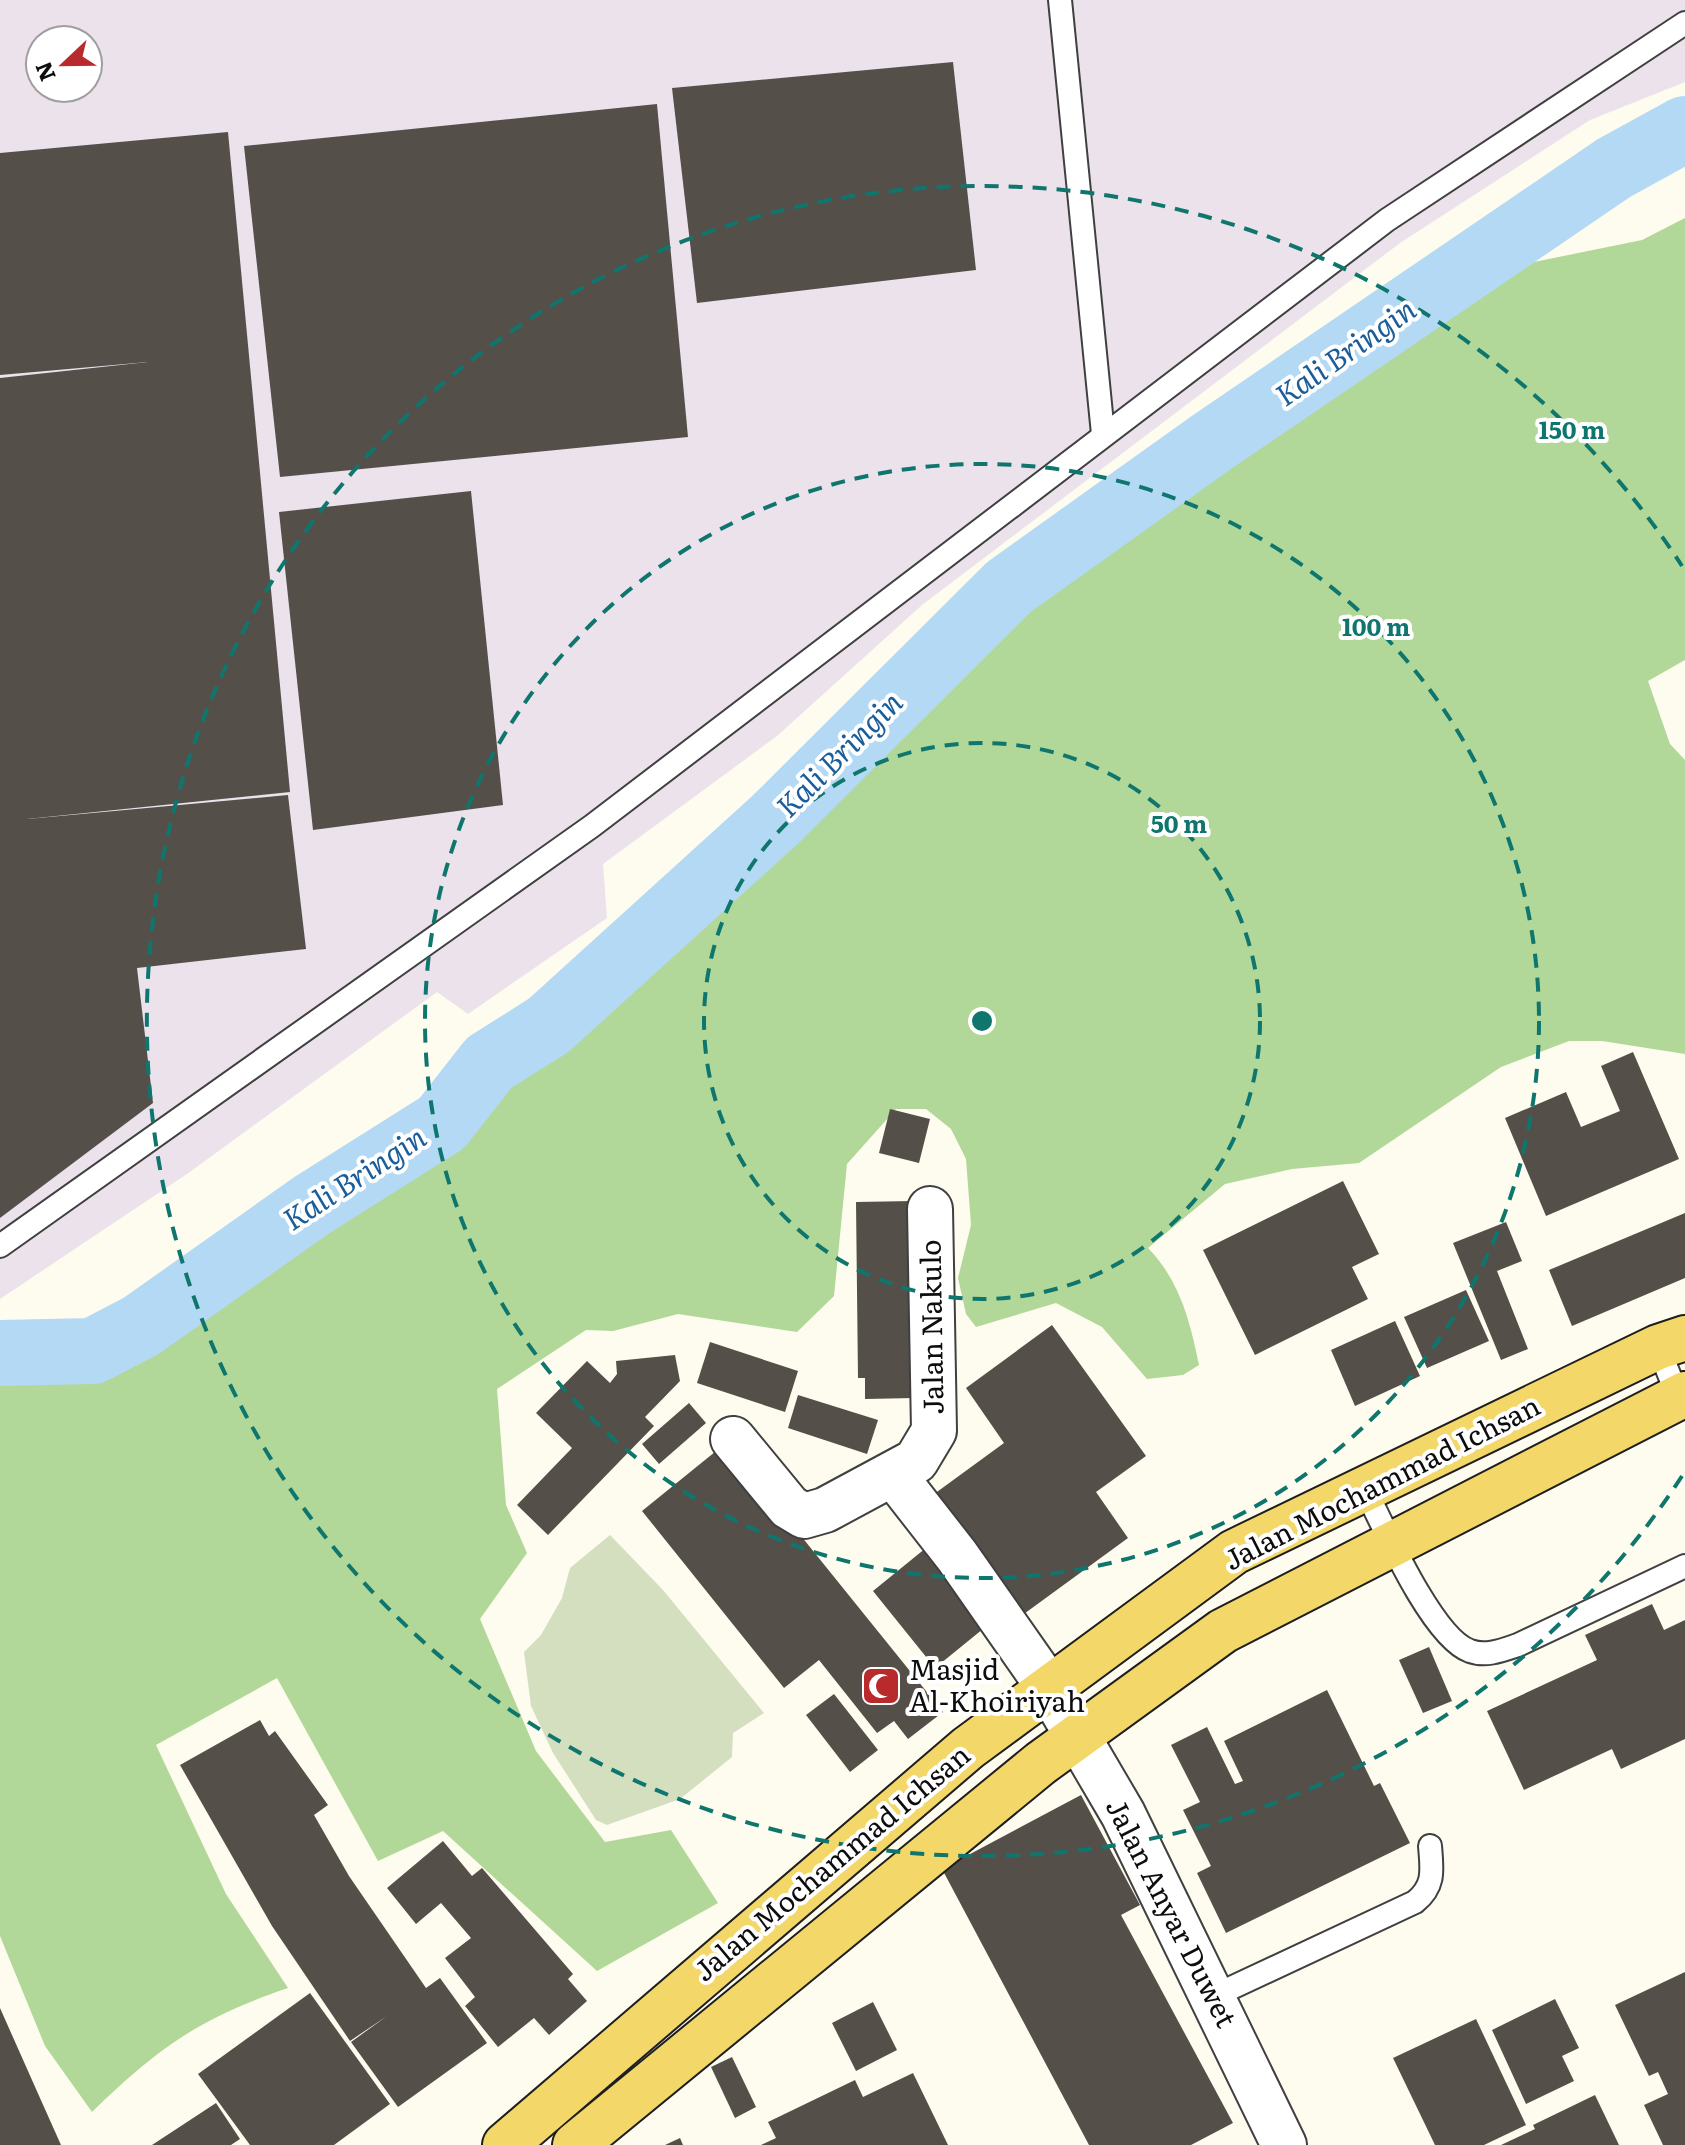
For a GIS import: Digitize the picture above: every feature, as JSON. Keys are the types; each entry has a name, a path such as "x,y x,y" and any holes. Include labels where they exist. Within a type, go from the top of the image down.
{"main road":[{"name":"Jalan Mochammad Ichsan","path":"505,2145 968,1748 1048,1686 1234,1552 1671,1342"},
{"name":"Jalan Mochammad Ichsan","path":"575,2145 1077,1736 1223,1631 1683,1401"}],"street":[{"name":"Jalan Nakulo","path":"733,1439 789,1507 804,1516 825,1510 916,1461 934,1431 930,1209"},
{"path":"893,1474 957,1556 1048,1686"},
{"name":"Jalan Anyar Duwet","path":"1048,1686 1123,1814 1284,2145"}],"lane":[{"path":"1060,0 1103,434"},
{"path":"0,1246 592,826 1387,220 1685,23"},
{"path":"1671,1342 1683,1401"},
{"path":"1364,1487 1393,1546 1446,1638 1471,1652 1495,1652 1518,1645 1685,1566"},
{"path":"1214,1996 1415,1902 1428,1891 1432,1875 1430,1846"}],"shaded area":[{"path":"0,0 1685,0 1685,82 1590,120 1400,243 922,605 777,736 603,864 607,918 468,1014 437,992 187,1174 0,1299"}],"green space":[{"path":"1685,218 1685,660 1648,681 1670,744 1685,760 1685,1054 1602,1041 1569,1041 1501,1067 1359,1163 1292,1169 1225,1184 1148,1248 1176,1288 1199,1365 1183,1375 1147,1379 1102,1327 1056,1303 976,1327 966,1314 958,1278 971,1225 966,1159 951,1129 926,1109 896,1109 847,1164 834,1296 797,1332 678,1314 613,1331 586,1330 497,1389 506,1505 527,1553 480,1619 536,1751 605,1842 671,1830 718,1903 597,1971 443,1831 378,1861 277,1678 156,1745 226,1894 288,1988 230,2011 182,2037 139,2069 92,2112 45,2046 0,1936 0,1380 76,1382 125,1370 196,1321 311,1225 476,1117 682,941 793,822 978,648 1132,535 1296,399 1534,262 1642,240"},
{"path":"610,1535 663,1590 764,1713 733,1733 732,1757 680,1799 607,1825 596,1820 553,1753 531,1706 524,1652 541,1635 562,1598 570,1568"}],"building":[{"path":"953,62 976,270 697,303 672,88"},
{"path":"657,104 688,437 280,477 244,146"},
{"path":"228,132 290,792 27,819 288,795 306,949 137,968 153,1103 0,1218 0,378 148,362 0,375 0,153"},
{"path":"471,491 503,805 313,830 279,512"},
{"path":"1633,1052 1679,1159 1546,1216 1505,1118 1566,1092 1581,1127 1620,1111 1601,1066"},
{"path":"890,1109 930,1119 919,1163 879,1153"},
{"path":"1343,1181 1379,1254 1352,1267 1368,1299 1255,1355 1203,1250"},
{"path":"913,1201 915,1398 865,1399 865,1378 858,1378 856,1202"},
{"path":"1685,1213 1685,1278 1572,1326 1549,1270"},
{"path":"1506,1222 1522,1261 1497,1271 1528,1349 1501,1360 1453,1243"},
{"path":"1466,1290 1489,1341 1427,1368 1404,1317"},
{"path":"1395,1321 1420,1376 1355,1406 1331,1350"},
{"path":"1052,1325 1146,1456 1096,1492 1128,1538 1017,1619 930,1497 1004,1443 966,1388"},
{"path":"710,1342 798,1371 785,1412 697,1383"},
{"path":"675,1355 680,1381 645,1417 654,1426 548,1535 517,1505 572,1448 536,1413 587,1361 610,1383 617,1374 616,1361"},
{"path":"798,1395 878,1420 867,1454 788,1428"},
{"path":"689,1403 706,1423 659,1464 642,1444"},
{"path":"726,1443 943,1712 908,1739 894,1721 877,1733 819,1660 784,1688 642,1511"},
{"path":"932,1543 994,1620 935,1668 873,1591"},
{"path":"1652,1604 1664,1630 1685,1620 1685,1739 1621,1769 1612,1749 1524,1790 1487,1711 1597,1660 1585,1635"},
{"path":"1429,1647 1452,1701 1423,1713 1399,1660"},
{"path":"1327,1690 1374,1786 1380,1783 1410,1843 1226,1933 1197,1873 1211,1866 1183,1810 1200,1802 1171,1745 1207,1727 1235,1784 1243,1781 1224,1741"},
{"path":"834,1694 878,1750 850,1772 806,1715"},
{"path":"260,1720 269,1736 275,1731 328,1805 314,1815 349,1876 426,1988 440,1978 487,2043 398,2107 351,2042 387,2016 350,2041 272,1926 180,1765"},
{"path":"1081,1795 1140,1905 1121,1915 1233,2123 1191,2145 1089,2145 942,1869"},
{"path":"443,1841 472,1876 482,1868 573,1974 568,1979 587,2001 549,2035 534,2018 498,2047 465,2006 475,1997 445,1958 471,1938 441,1903 416,1924 387,1888"},
{"path":"1685,1972 1685,2145 1663,2145 1644,2105 1668,2094 1658,2072 1649,2076 1615,2005"},
{"path":"310,1993 390,2104 334,2145 250,2145 198,2074"},
{"path":"1555,1999 1579,2048 1562,2056 1574,2081 1526,2104 1492,2030"},
{"path":"873,2002 897,2050 856,2071 832,2023"},
{"path":"0,2008 40,2098 61,2145 0,2145"},
{"path":"1476,2019 1526,2125 1484,2145 1435,2145 1393,2058"},
{"path":"732,2057 756,2107 735,2118 711,2067"},
{"path":"913,2073 948,2145 761,2145 776,2138 768,2122 855,2080 863,2097"},
{"path":"1595,2095 1619,2145 1501,2145 1535,2129 1533,2125"},
{"path":"216,2103 240,2139 231,2145 152,2145"},
{"path":"680,2138 683,2145 665,2145"}],"waterway":[{"name":"Kali Bringin","path":"0,1353 93,1351 141,1326 312,1205 442,1123 489,1063 549,1025 775,820 1009,587 1212,442 1614,168 1685,129"}],"place":[{"name":"Masjid Al-Khoiriyah","path":"881,1686"}]}
